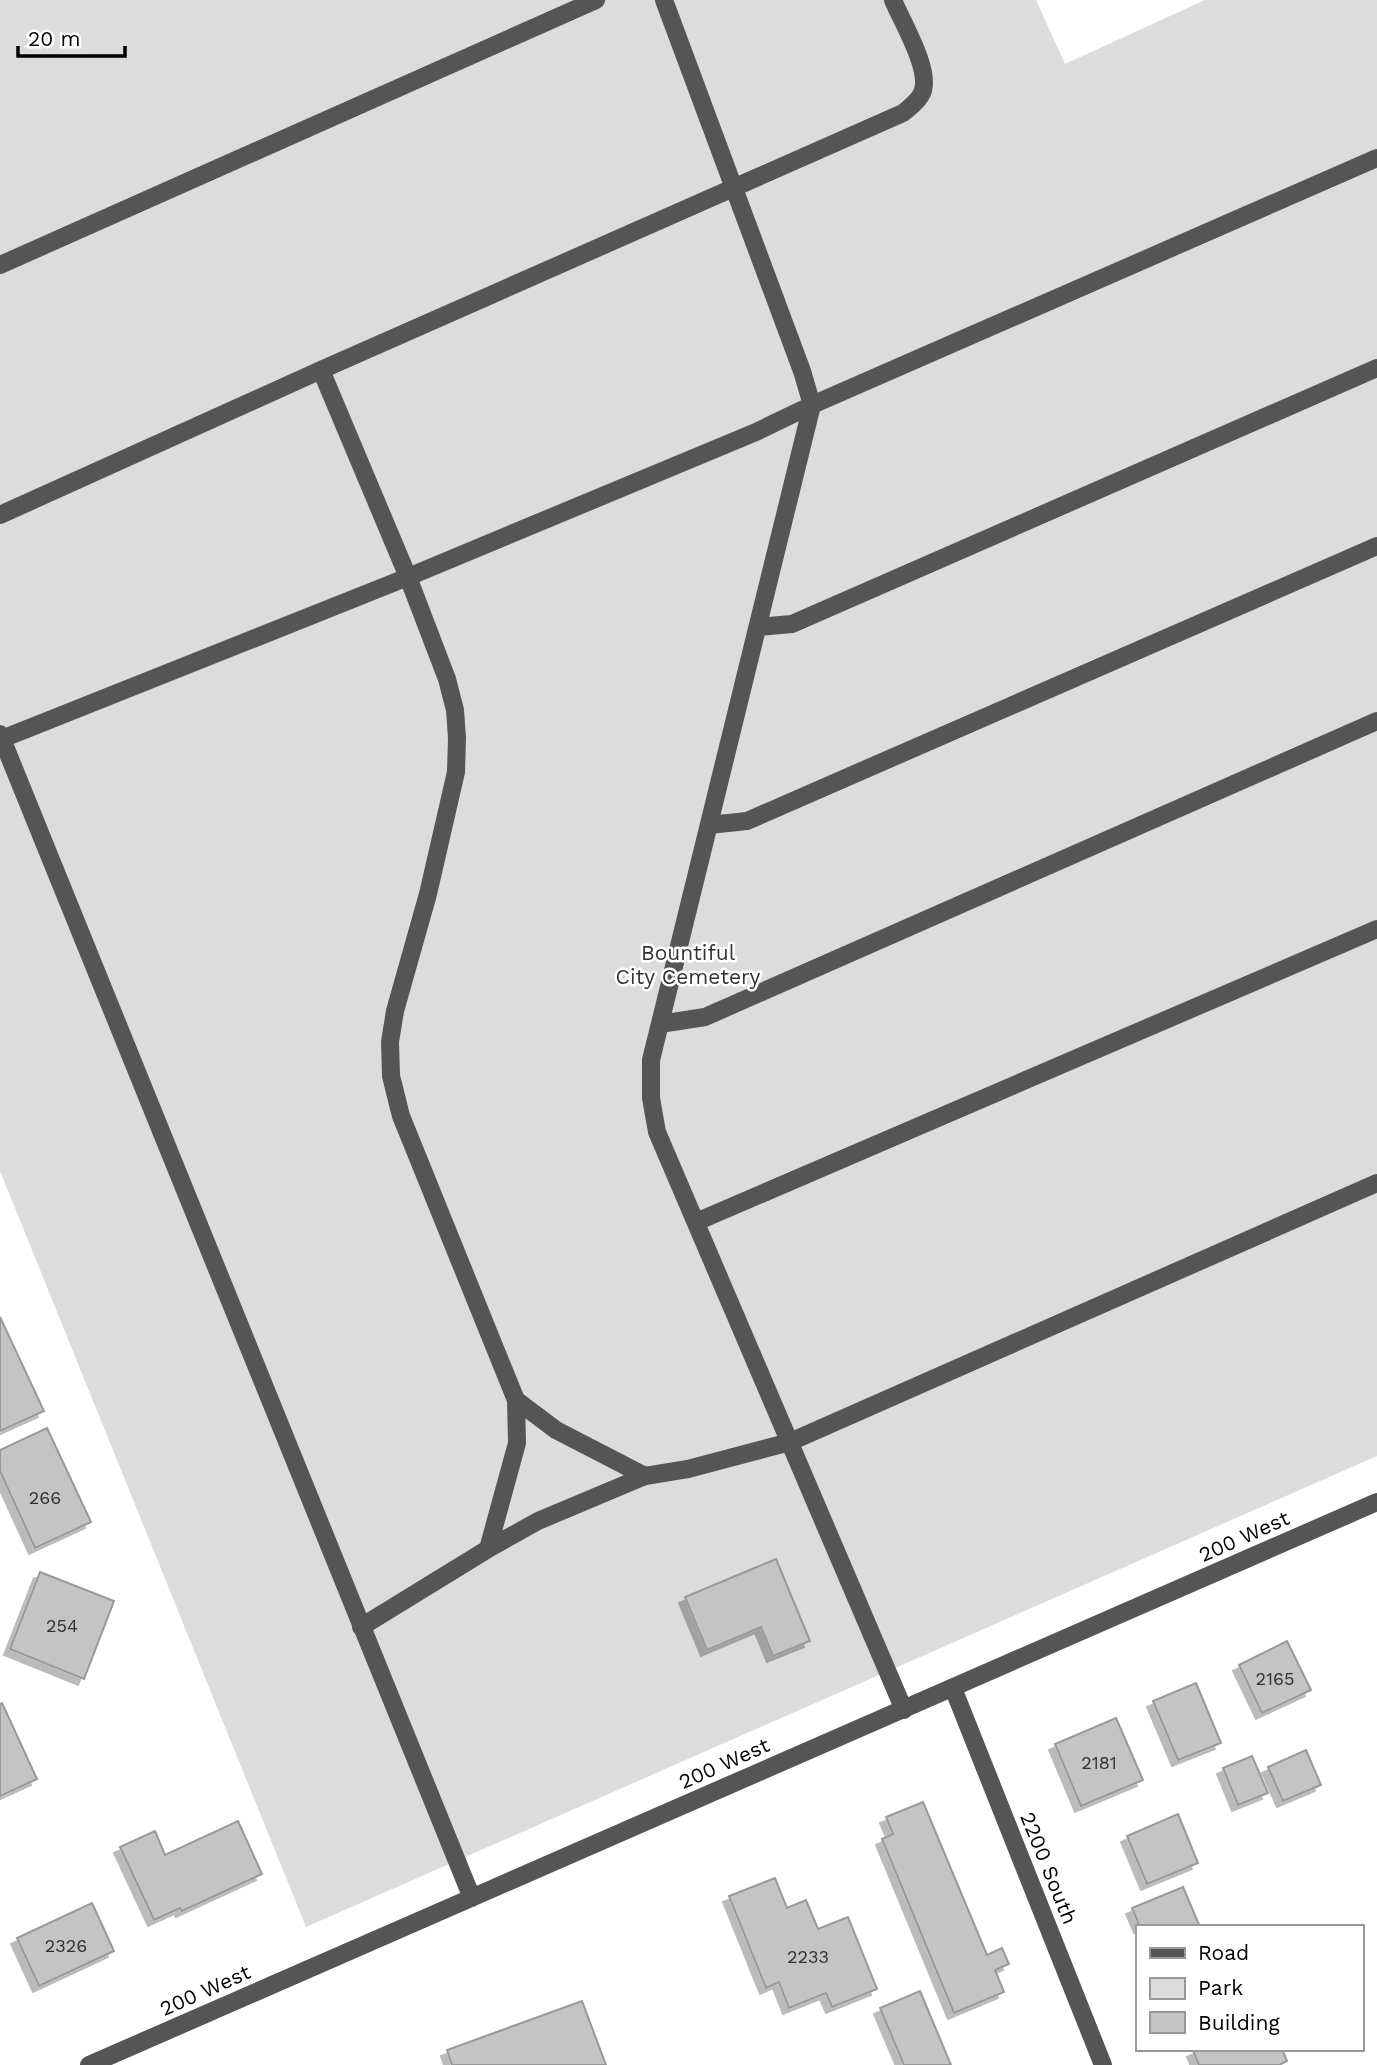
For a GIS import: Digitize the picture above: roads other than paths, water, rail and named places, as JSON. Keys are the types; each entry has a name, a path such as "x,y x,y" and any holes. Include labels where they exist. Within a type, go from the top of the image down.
{"street":[{"path":"0,265 596,0"},
{"path":"664,0 802,371 812,405 651,1060 653,1109 657,1132 904,1710"},
{"path":"0,515 903,113 923,92 925,79 922,65 893,0"},
{"path":"472,1898 1,737 408,577 756,432 1377,158"},
{"path":"758,627 792,625 1377,368"},
{"path":"321,370 408,577 447,679 455,710 456,772 428,894 395,1011 390,1042 391,1076 401,1116 516,1400 517,1443 488,1549"},
{"path":"709,825 747,821 1377,546"},
{"path":"660,1024 705,1017 1377,721"},
{"path":"696,1222 1377,929"},
{"path":"361,1627 538,1521 645,1476 688,1469 790,1442 1377,1183"},
{"path":"516,1400 556,1430 645,1476"},
{"name":"200 West","path":"89,2065 1377,1502"},
{"name":"2200 South","path":"953,1688 1103,2065"}],"park label":[{"name":"Bountiful City Cemetery","path":"688,964"}]}
